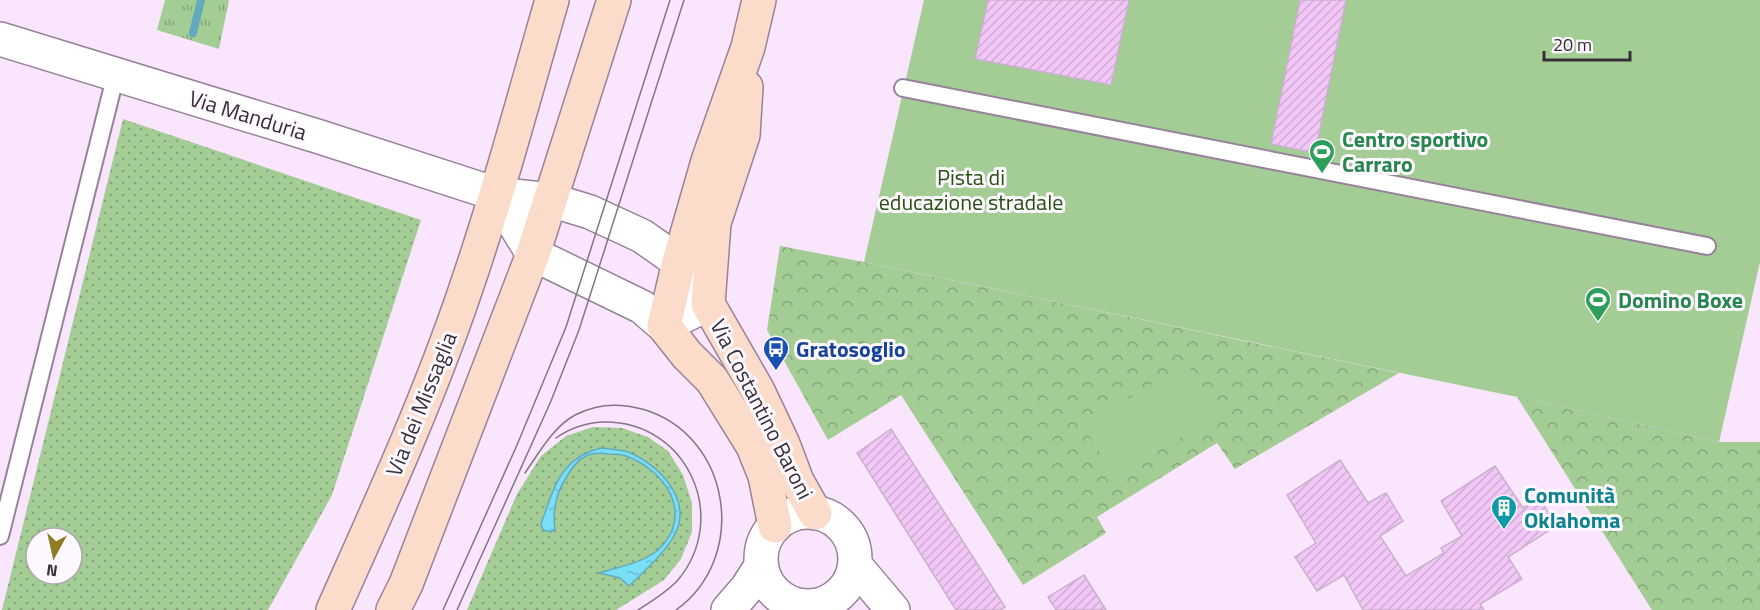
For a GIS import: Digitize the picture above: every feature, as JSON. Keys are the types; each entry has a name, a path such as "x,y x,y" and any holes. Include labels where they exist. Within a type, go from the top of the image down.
{"main road":[{"name":"Via dei Missaglia","path":"333,610 405,450 464,293 496,194 552,0"},
{"path":"393,610 406,584 533,254 614,0"},
{"path":"664,326 708,161 748,47 759,0"},
{"path":"708,304 714,223 743,135 748,47"},
{"name":"Via Costantino Baroni","path":"708,304 758,391 783,444 797,481 815,513"},
{"name":"Via Costantino Baroni","path":"664,326 687,356 712,380 753,446 765,476 775,526"}],"street":[{"name":"Via Manduria","path":"0,39 496,194"},
{"path":"496,194 551,200"},
{"path":"496,194 533,254"},
{"name":"Via Costantino Baroni","path":"533,254 642,307 664,326 708,304 680,262 642,236 590,212 551,200"},
{"name":"Via Costantino Baroni","path":"761,567 763,544 775,526 791,515 809,512 831,518 848,534 855,550 855,565 893,610"},
{"path":"761,567 766,582 786,607 810,607 836,606 852,579 855,565"},
{"path":"728,610 761,567"}],"lane":[{"path":"0,536 116,74"},
{"path":"903,88 1707,246"}],"green space":[{"path":"165,0 229,0 219,49 157,30"},
{"name":"Centro sportivo Carraro","path":"924,0 1760,0 1760,262 1719,442 1517,397 864,262"},
{"path":"123,119 421,220 332,495 268,610 2,610"},
{"path":"780,246 1399,373 1235,469 1217,443 1097,517 1106,533 1023,585 901,395 828,440 767,330"},
{"path":"1187,363 1219,414 1116,477 1083,426"},
{"path":"1517,397 1719,442 1760,442 1760,610 1652,610"},
{"path":"593,427 622,428 648,437 668,451 683,475 692,503 692,532 681,559 664,580 616,610 467,610 517,494 541,456 566,436"}],"water":[{"path":"601,448 628,452 651,465 670,484 679,508 679,521 671,541 629,586 620,578 599,573 646,558 659,549 670,536 675,522 675,508 671,495 653,472 626,456 600,453 588,455 571,470 560,489 554,515 555,529 551,532 543,530 541,524 560,476 567,467 576,459"}],"building":[{"path":"988,0 1129,0 1111,85 975,59"},
{"path":"1300,0 1346,0 1315,153 1271,144"},
{"path":"891,429 1005,607 1000,610 956,610 857,453"},
{"name":"Comunità Oklahoma","path":"1340,460 1368,503 1386,493 1403,521 1380,536 1406,576 1444,553 1441,548 1462,536 1441,501 1495,466 1523,508 1540,498 1556,526 1508,557 1522,579 1480,604 1484,610 1363,610 1344,575 1317,591 1295,557 1316,543 1287,495"},
{"path":"1084,575 1106,610 1056,610 1048,597"}],"waterway":[{"path":"193,33 201,0"}],"tram line":[{"path":"443,610 517,445 566,327 670,0"},
{"path":"457,610 551,401 579,330 684,0"},
{"path":"525,473 560,426 583,411 600,407 625,406 642,409 672,423 695,444 711,470 720,499 721,530 714,560 699,587 676,610"},
{"path":"556,438 573,429 590,424 603,422 632,426 657,437 677,454 692,476 699,501 700,528 693,555 678,580 638,610"}],"place":[{"name":"Centro sportivo Carraro","path":"1322,175"},
{"name":"Domino Boxe","path":"1598,323"},
{"name":"Gratosoglio","path":"776,372"},
{"name":"Comunità Oklahoma","path":"1504,531"}],"park label":[{"name":"Pista di educazione stradale","path":"971,190"}]}
